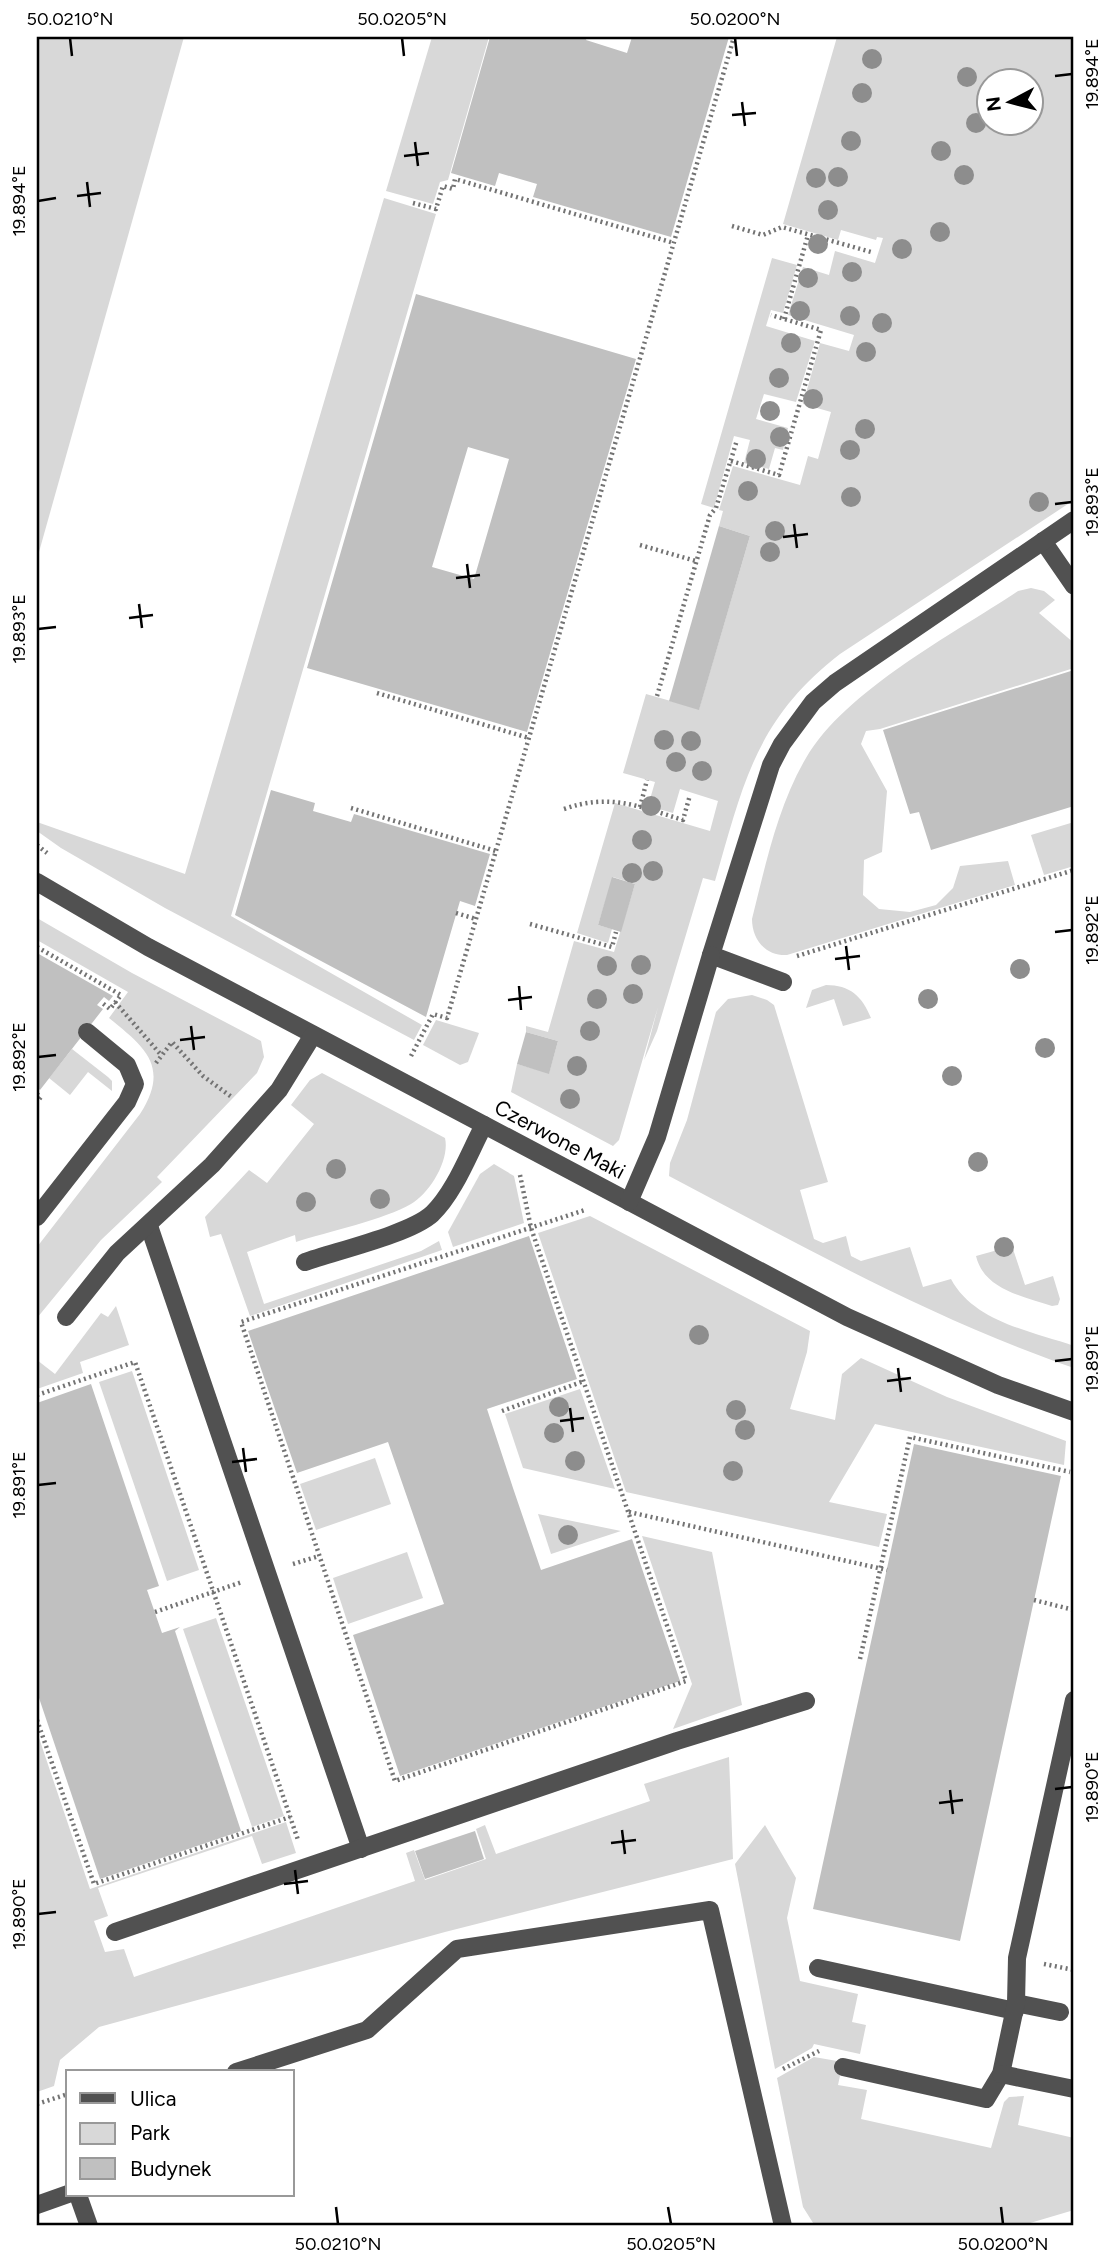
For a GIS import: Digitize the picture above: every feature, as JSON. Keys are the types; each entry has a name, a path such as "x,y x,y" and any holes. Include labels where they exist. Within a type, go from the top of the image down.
{"street":[{"path":"629,1202 657,1137 771,765 782,744 813,702 835,683 1074,520"},
{"path":"1044,541 1074,586"},
{"name":"Czerwone Maki","path":"37,882 148,947 847,1317 928,1356 1074,1412"},
{"path":"711,955 783,982"},
{"path":"37,1217 127,1102 135,1084 127,1065 88,1032"},
{"path":"66,1317 117,1253 212,1165 256,1116 287,1079 313,1035"},
{"path":"305,1262 409,1227 432,1214 448,1191 484,1125"},
{"path":"149,1226 360,1849"},
{"path":"843,2067 986,2099 1001,2074 1015,2007 1017,1958 1074,1700"},
{"path":"116,1932 677,1741 806,1701"},
{"path":"242,2070 367,2030 457,1949 710,1910 783,2226"},
{"path":"818,1968 1015,2007 1060,2012"},
{"path":"1001,2074 1074,2089"},
{"path":"37,2204 66,2195"},
{"path":"78,2196 89,2226"}],"path":[{"path":"412,1053 433,1014 447,1018 607,464 674,243 720,76 734,37"},
{"path":"413,203 436,209 443,186 453,189 455,179 674,243"},
{"path":"732,226 763,235 782,227 871,252"},
{"path":"784,319 808,234"},
{"path":"731,461 779,475 821,330 771,315"},
{"path":"657,696 696,561 737,440"},
{"path":"640,545 696,561"},
{"path":"377,693 529,738"},
{"path":"640,807 648,780"},
{"path":"564,809 586,801 616,800 683,820 690,795"},
{"path":"351,808 496,851"},
{"path":"788,959 1074,870"},
{"path":"456,914 476,919"},
{"path":"530,924 611,947 616,932"},
{"path":"37,947 121,995 110,1009 101,1002"},
{"path":"115,1002 162,1056"},
{"path":"172,1042 203,1076 256,1116"},
{"path":"37,1094 41,1097 37,1102"},
{"path":"519,1171 531,1228 686,1681 396,1781 241,1322 531,1228 589,1208"},
{"path":"37,1395 135,1362 308,1867"},
{"path":"502,1411 584,1381"},
{"path":"860,1660 884,1569 909,1437 1070,1472"},
{"path":"628,1512 884,1569"},
{"path":"155,1612 213,1592"},
{"path":"1034,1601 1074,1610"},
{"path":"37,1720 94,1884 290,1817"},
{"path":"1035,1962 1074,1970 1074,1963"},
{"path":"37,2104 66,2095"}],"green space":[{"path":"37,37 184,37 37,559"},
{"path":"432,37 489,37 448,180 440,182 433,204 386,191"},
{"path":"837,37 1074,37 1074,500 840,654 789,703 756,756 715,881 703,878 657,1031 644,1060 658,1007 619,1140 613,1146 511,1092 517,1064 549,1073 558,1041 526,1032 526,1026 548,1032 574,941 614,952 635,884 613,877 598,925 612,929 608,943 577,933 615,803 710,831 718,801 680,789 673,813 648,806 655,782 623,773 646,694 699,709 750,536 719,526 723,511 719,510 733,466 800,485 808,456 818,459 831,412 803,404 820,343 849,351 854,335 788,315 803,267 829,275 835,251 875,263 883,238 877,237 876,240 841,230 838,240 783,224"},
{"path":"384,198 436,214 231,916 422,1025 414,1040 165,908 61,848 37,831 37,822 185,874"},
{"path":"772,258 797,265 783,313 771,310 766,326 815,341 796,402 764,394 756,419 788,428 783,450 775,448 769,469 744,463 750,440 734,436 714,508 701,504"},
{"path":"1031,588 1044,591 1055,600 1039,613 1074,643 1074,668 880,729 866,731 861,744 887,791 882,852 864,860 863,895 879,909 910,912 936,905 953,888 960,866 1008,861 1015,885 787,955 767,950 755,934 752,919 767,858 796,776 824,733 847,709 902,666 1018,591"},
{"path":"1074,822 1074,866 1044,875 1031,835"},
{"path":"37,918 132,973 261,1041 264,1057 257,1073 157,1177 162,1182 101,1240 37,1318 37,1247 140,1114 149,1098 153,1071 143,1049 109,1018 128,992 37,940"},
{"path":"826,985 842,987 854,993 871,1018 843,1026 834,999 806,1008 812,990"},
{"path":"752,995 774,1005 828,1182 800,1190 814,1239 823,1243 846,1236 851,1256 861,1261 910,1247 923,1287 951,1279 961,1294 989,1315 1022,1330 1074,1346 1074,1368 1021,1349 868,1280 669,1176 670,1163 687,1120 716,1012 728,999"},
{"path":"436,1020 479,1033 468,1062 460,1065 423,1045"},
{"path":"72,1049 112,1081 112,1091 88,1072 70,1095 49,1078"},
{"path":"322,1073 445,1138 444,1156 437,1175 425,1192 400,1210 296,1242 295,1235 247,1252 264,1304 421,1251 439,1241 442,1250 250,1316 221,1234 210,1237 205,1217 249,1170 267,1183 314,1124 291,1105 310,1080"},
{"path":"494,1164 514,1176 524,1223 453,1247 448,1232 480,1174"},
{"path":"590,1216 810,1331 807,1352 790,1409 835,1420 842,1374 861,1358 947,1397 1066,1441 1064,1465 875,1424 829,1502 887,1514 879,1547 626,1492 538,1233"},
{"path":"1012,1246 1025,1285 1053,1276 1060,1299 1058,1305 1052,1306 1006,1290 987,1277 980,1268 976,1256"},
{"path":"116,1306 129,1345 80,1362 83,1373 37,1389 37,1360 55,1374 101,1313 108,1317"},
{"path":"132,1371 199,1570 167,1581 99,1382"},
{"path":"580,1389 615,1489 523,1468 505,1414"},
{"path":"375,1458 391,1504 316,1530 300,1484"},
{"path":"538,1514 621,1531 551,1554"},
{"path":"642,1536 712,1552 742,1705 673,1729 692,1684"},
{"path":"407,1552 423,1598 348,1624 333,1578"},
{"path":"216,1618 284,1816 252,1827 183,1629"},
{"path":"37,1732 90,1889 286,1822 296,1853 262,1864 252,1836 98,1888 108,1916 94,1921 105,1952 124,1949 134,1977 415,1881 406,1853 414,1850 425,1880 486,1859 476,1829 485,1825 496,1854 650,1801 644,1784 729,1757 733,1859 445,1932 99,2027 60,2060 54,2086 37,2092"},
{"path":"765,1825 796,1878 787,1918 800,1981 858,1994 852,2022 866,2025 860,2054 814,2044 812,2048 775,2069 735,1864"},
{"path":"814,2057 843,2062 838,2085 867,2090 861,2119 991,2148 1004,2102 1009,2097 1024,2096 1018,2125 1074,2138 1074,2210 1020,2226 815,2226 803,2207 777,2078"}],"building":[{"path":"490,37 587,37 586,40 627,53 632,37 729,37 671,237 533,197 537,184 499,173 495,186 451,173"},
{"path":"416,294 636,359 527,732 307,668","holes":["468,447 509,459 474,579 432,567"]},
{"path":"719,526 750,536 699,710 669,701"},
{"path":"1074,670 1074,806 931,850 919,812 910,814 883,730"},
{"path":"271,790 315,803 313,811 351,822 354,814 490,854 475,906 460,901 426,1017 235,915"},
{"path":"612,877 635,884 621,932 598,925"},
{"path":"37,953 113,996 109,1001 104,997 97,1005 103,1009 40,1090 37,1087"},
{"path":"526,1032 558,1041 549,1074 517,1064"},
{"path":"529,1236 577,1379 487,1409 513,1488 541,1570 632,1539 680,1681 400,1776 353,1635 444,1604 388,1442 297,1473 248,1331"},
{"path":"91,1384 159,1586 147,1590 162,1633 180,1627 175,1631 241,1831 100,1879 37,1692 37,1403"},
{"path":"914,1444 1061,1476 960,1941 813,1909"},
{"path":"475,1831 484,1859 425,1879 415,1851"}]}
